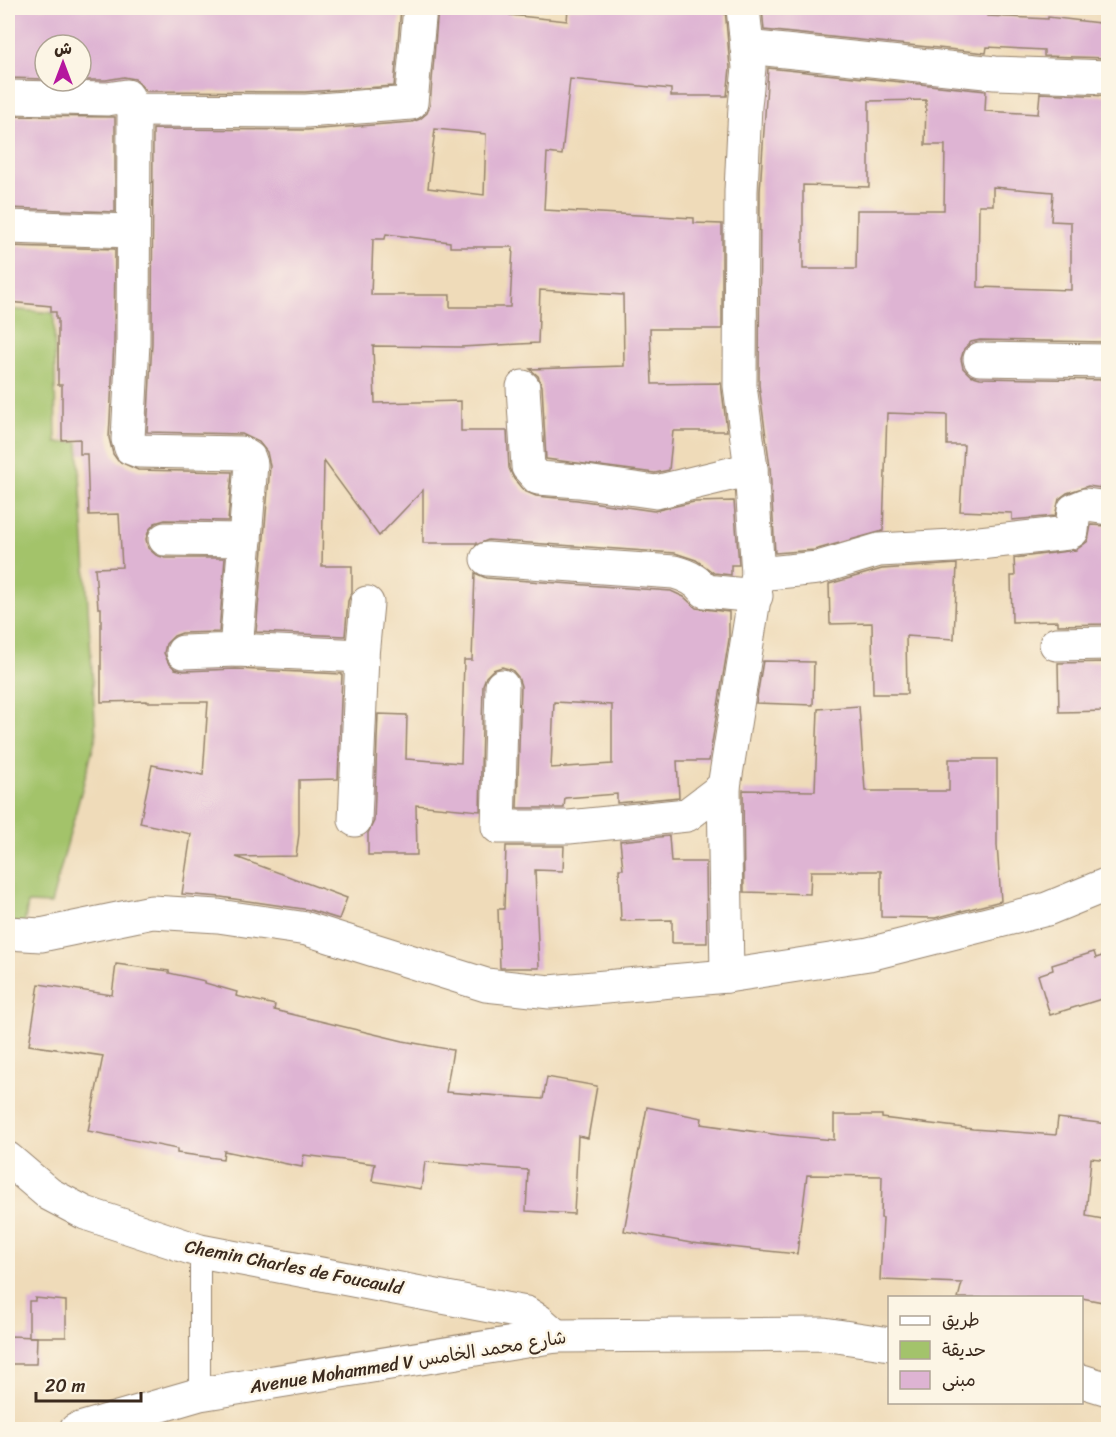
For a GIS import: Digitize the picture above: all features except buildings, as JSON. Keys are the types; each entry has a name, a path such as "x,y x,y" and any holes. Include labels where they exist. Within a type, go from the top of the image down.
{"street":[{"path":"134,110 306,111 411,103 420,8"},
{"path":"727,976 724,787 757,585 751,469 740,386 741,191 749,68 743,8"},
{"path":"747,47 995,73 1108,77"},
{"path":"8,96 107,99 127,96 134,110 133,343 128,439 131,448 139,451 241,453 249,458 251,464 236,650"},
{"path":"8,227 133,231"},
{"path":"980,360 1108,361"},
{"path":"522,387 528,467 538,478 579,481 656,492 751,469"},
{"path":"487,559 674,572 686,575 705,591 757,585 879,550 953,546 1068,533 1072,531 1074,510 1086,505 1108,508"},
{"path":"165,539 245,540"},
{"path":"355,819 362,656 367,603"},
{"path":"1056,644 1108,644"},
{"path":"183,652 236,650 362,656"},
{"path":"502,686 498,826 569,826 687,815 724,787"},
{"path":"8,933 41,934 152,912 218,916 307,929 486,985 550,992 727,976 869,954 1047,909 1108,884"},
{"name":"Chemin Charles de Foucauld","path":"8,1160 49,1194 85,1213 200,1251 526,1313 556,1336"},
{"name":"Avenue Mohammed V شارع محمد الخامس","path":"76,1430 200,1394 556,1336 824,1334 888,1344"},
{"path":"1083,1381 1108,1389"}],"lane":[{"path":"200,1251 200,1394"}],"green space":[{"path":"8,309 54,313 56,443 78,442 96,737 51,904 28,903 24,925 8,922"}]}
